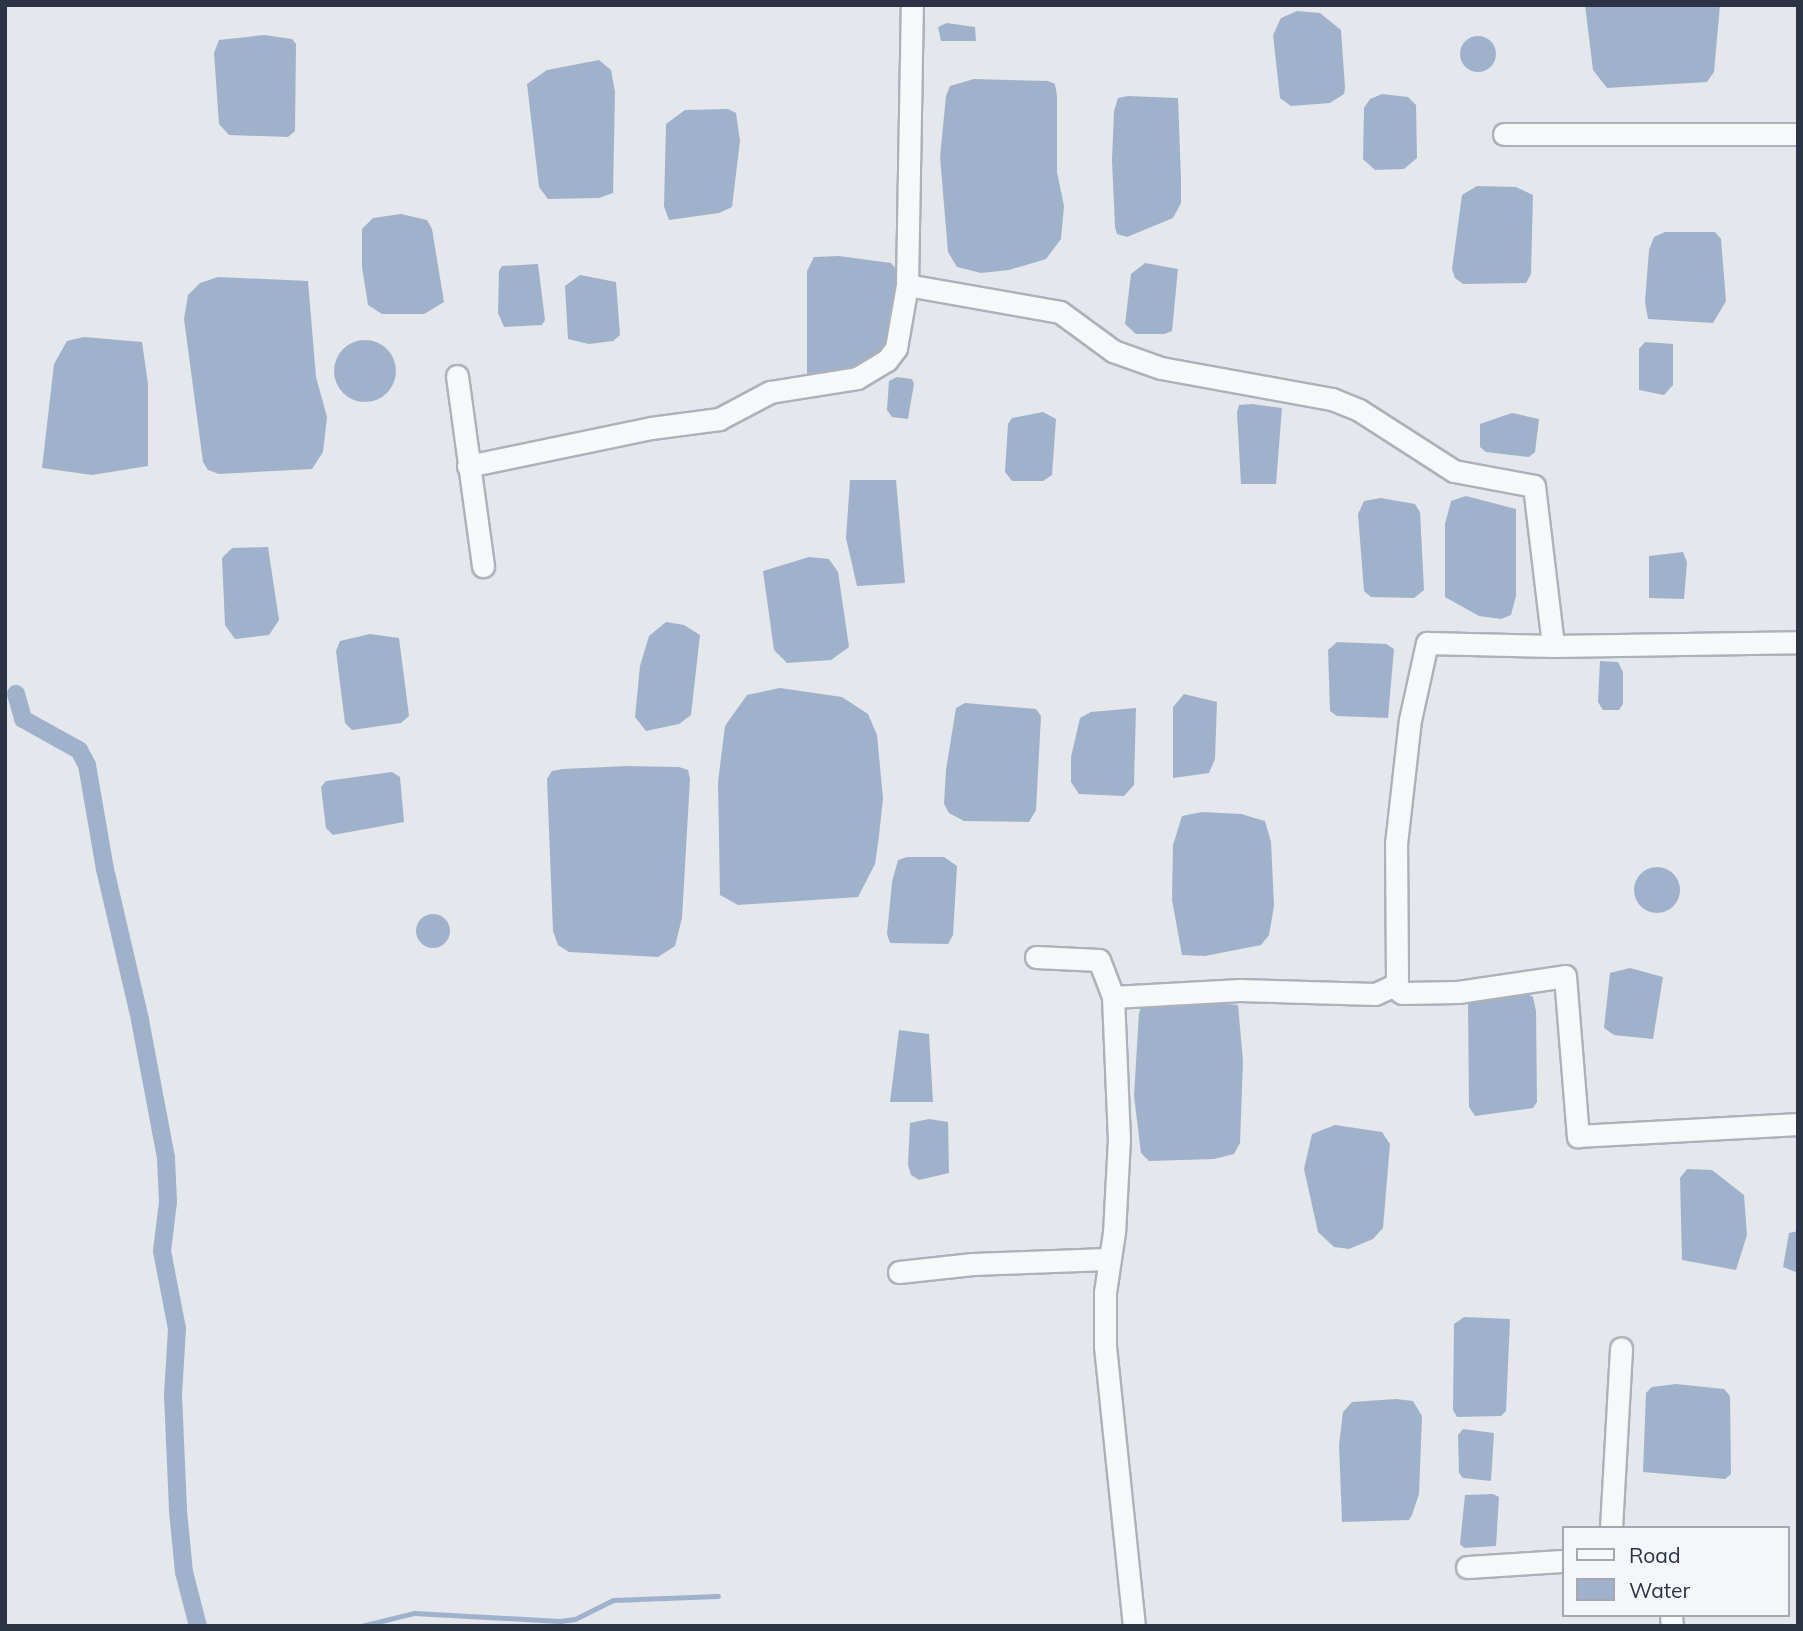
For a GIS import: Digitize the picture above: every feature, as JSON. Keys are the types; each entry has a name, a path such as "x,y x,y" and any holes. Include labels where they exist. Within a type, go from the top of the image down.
{"street":[{"path":"468,466 719,419 788,386 857,378 877,369 896,348 907,285 912,5"},
{"path":"1504,134 1798,134"},
{"path":"907,285 1060,312 1113,351 1161,368 1332,399 1359,410 1454,471 1534,486 1553,646"},
{"path":"457,376 484,566"},
{"path":"1113,997 1227,990 1375,994 1393,986 1397,979 1396,844 1410,720 1427,643 1553,646 1798,642"},
{"path":"1037,957 1099,960 1113,997 1119,1138 1114,1232 1107,1259 1107,1394 1118,1459 1134,1626"},
{"path":"1393,986 1402,993 1458,992 1565,976 1578,1136 1798,1124"},
{"path":"899,1272 973,1264 1107,1259"},
{"path":"1611,1526 1622,1349"},
{"path":"1467,1567 1562,1561"}],"water":[{"path":"1585,5 1720,5 1714,72 1707,82 1607,88 1593,70"},
{"path":"1297,11 1320,13 1341,30 1345,88 1344,94 1330,103 1291,106 1280,98 1273,35 1281,18"},
{"path":"947,23 975,27 976,41 941,41 938,27"},
{"path":"264,35 292,39 296,44 295,131 288,137 229,135 219,124 214,53 219,40"},
{"path":"1478,36 1491,41 1496,54 1491,67 1478,72 1465,67 1460,54 1465,41"},
{"path":"599,60 611,70 615,92 613,193 599,198 548,199 539,187 527,84 547,70"},
{"path":"974,79 1048,81 1055,84 1057,172 1064,206 1061,239 1046,259 1009,270 981,273 957,267 948,252 940,157 946,96 950,86"},
{"path":"1382,94 1408,97 1416,105 1417,158 1404,169 1375,170 1363,159 1364,108 1370,99"},
{"path":"1118,98 1178,98 1181,203 1173,218 1127,237 1117,234 1115,227 1112,160 1114,111"},
{"path":"728,109 736,113 740,141 732,207 719,213 669,220 664,206 666,124 685,110"},
{"path":"1477,186 1516,187 1533,195 1531,274 1526,283 1463,284 1455,278 1452,269 1462,195"},
{"path":"401,214 427,220 432,229 444,302 424,314 382,314 368,305 362,267 362,229 373,218"},
{"path":"1665,232 1715,232 1721,239 1726,301 1713,323 1648,319 1645,302 1649,250 1654,237"},
{"path":"839,256 891,263 897,270 901,281 888,347 852,372 807,376 807,271 814,257"},
{"path":"1145,263 1178,269 1172,331 1164,334 1136,334 1125,324 1131,274"},
{"path":"538,264 545,320 542,325 504,327 498,313 499,271 502,266"},
{"path":"580,275 616,282 620,335 613,341 589,344 568,339 565,286"},
{"path":"218,277 308,281 316,377 327,417 323,452 312,469 219,474 208,470 203,462 184,319 188,295 200,283"},
{"path":"84,337 142,342 148,384 148,466 92,475 42,468 54,364 67,341"},
{"path":"359,340 371,340 387,349 394,359 394,383 387,393 371,402 359,402 348,397 339,388 334,377 334,365 339,354 348,345"},
{"path":"1645,342 1673,344 1673,385 1664,395 1639,390 1639,349"},
{"path":"897,377 912,379 914,384 908,419 892,417 887,410 889,381"},
{"path":"1239,405 1282,408 1276,484 1241,484 1237,413"},
{"path":"1043,412 1056,419 1052,475 1043,481 1012,481 1005,472 1008,424 1012,418"},
{"path":"1512,413 1539,419 1535,452 1529,457 1486,452 1480,447 1480,424"},
{"path":"850,480 896,480 905,583 857,586 846,538"},
{"path":"1466,496 1516,509 1516,596 1511,615 1501,619 1479,616 1445,597 1445,524 1451,501"},
{"path":"1381,498 1415,504 1420,512 1424,590 1414,598 1371,597 1364,591 1358,514 1364,501"},
{"path":"268,547 279,620 269,635 235,639 225,625 222,558 232,548"},
{"path":"1683,552 1687,562 1684,599 1649,598 1649,556"},
{"path":"809,557 829,559 838,572 849,647 831,660 787,663 774,650 763,571"},
{"path":"666,622 684,625 700,635 691,715 679,724 646,731 635,717 640,666 649,636"},
{"path":"370,634 399,638 409,716 401,723 352,730 345,723 336,651 340,641"},
{"path":"1337,642 1386,644 1394,649 1388,718 1337,716 1330,711 1328,650"},
{"path":"1600,661 1618,662 1623,672 1623,704 1619,710 1603,710 1598,702"},
{"path":"780,688 842,697 868,714 877,735 883,798 879,836 875,864 858,897 738,905 720,895 718,782 725,726 747,695"},
{"path":"1184,694 1217,702 1215,759 1209,773 1173,778 1173,707"},
{"path":"965,703 1036,709 1041,716 1036,810 1029,822 964,821 949,813 944,804 946,770 956,708"},
{"path":"1136,708 1134,785 1124,796 1079,794 1071,782 1071,757 1080,718 1091,712"},
{"path":"679,767 688,770 690,779 682,918 675,946 658,957 569,952 558,945 553,931 547,779 552,771 563,769"},
{"path":"392,772 400,777 404,822 333,835 326,828 321,787 326,781"},
{"path":"1202,812 1241,814 1265,821 1271,842 1274,906 1269,935 1261,945 1205,956 1182,955 1172,900 1173,845 1182,816"},
{"path":"907,857 944,857 957,866 953,935 948,944 890,943 887,934 892,882 898,860"},
{"path":"1657,867 1673,874 1680,890 1673,906 1657,913 1641,906 1634,890 1641,874"},
{"path":"433,914 445,919 450,931 445,943 433,948 421,943 416,931 421,919"},
{"path":"1630,968 1663,977 1653,1039 1614,1035 1604,1028 1610,973"},
{"path":"1520,990 1533,997 1536,1011 1537,1102 1533,1108 1475,1116 1469,1107 1468,1001"},
{"path":"1190,1000 1238,1005 1243,1061 1240,1143 1234,1154 1214,1159 1149,1161 1141,1153 1134,1096 1139,1013 1142,1004"},
{"path":"899,1030 929,1034 933,1102 890,1102"},
{"path":"929,1119 948,1122 949,1173 919,1180 911,1175 908,1165 910,1123"},
{"path":"1335,1125 1382,1132 1390,1144 1383,1228 1373,1239 1349,1249 1334,1247 1318,1232 1304,1169 1312,1134"},
{"path":"1687,1169 1712,1170 1744,1195 1747,1235 1736,1270 1682,1260 1680,1178"},
{"path":"1798,1231 1798,1273 1783,1267 1789,1233"},
{"path":"1464,1317 1510,1319 1506,1411 1501,1416 1457,1417 1453,1410 1454,1324"},
{"path":"1676,1384 1724,1389 1730,1396 1731,1474 1725,1479 1643,1472 1646,1393 1652,1387"},
{"path":"1396,1399 1413,1401 1422,1416 1419,1494 1412,1515 1409,1520 1342,1522 1339,1445 1343,1412 1352,1402"},
{"path":"1463,1429 1494,1433 1491,1481 1463,1478 1459,1473 1458,1435"},
{"path":"1493,1494 1499,1497 1496,1546 1464,1548 1460,1544 1465,1495"}],"waterway":[{"path":"16,694 23,719 79,750 87,765 105,869 140,1020 166,1158 168,1202 162,1251 177,1329 173,1395 178,1511 184,1572 198,1626"},
{"path":"361,1626 414,1613 560,1621 575,1619 613,1600 718,1596"}]}
